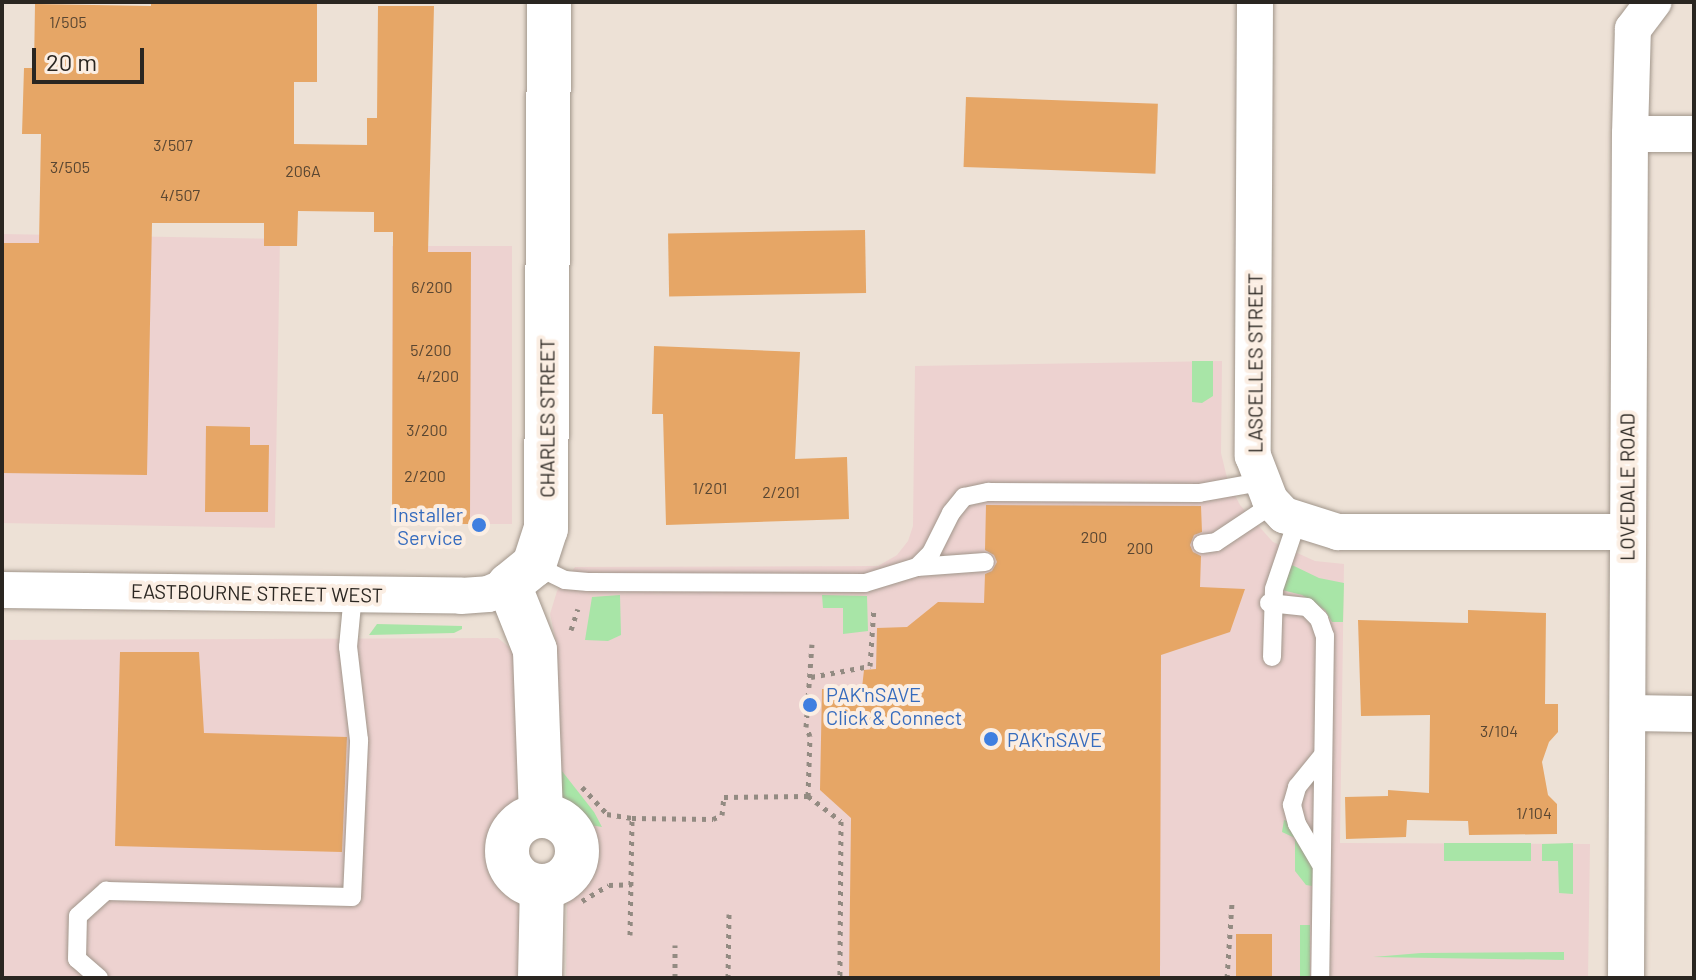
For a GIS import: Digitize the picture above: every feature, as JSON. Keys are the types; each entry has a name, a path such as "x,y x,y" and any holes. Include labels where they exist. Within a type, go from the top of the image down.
{"street":[{"name":"CHARLES STREET","path":"522,575 546,529 549,2"},
{"name":"LASCELLES STREET","path":"1255,2 1253,456 1277,502"},
{"name":"LOVEDALE ROAD","path":"1626,978 1630,713 1626,532 1630,134 1633,29 1653,2"},
{"path":"1630,134 1694,134"},
{"path":"1277,502 1338,532 1626,532"},
{"name":"EASTBOURNE STREET WEST","path":"2,590 488,594 522,575"},
{"path":"522,575 535,650 541,815 527,819 514,829 507,850 515,874 527,883 560,897 540,978"},
{"path":"1630,713 1694,714"}],"lane":[{"path":"917,567 931,553 951,513 964,497 988,492 1199,493 1277,502"},
{"path":"1202,544 1216,542 1277,502"},
{"path":"1272,657 1271,603 1277,502"},
{"path":"522,575 588,582 875,581 917,567 985,562"},
{"path":"99,978 77,959 78,916 106,891 352,897 359,740 348,647 353,594"},
{"path":"1271,603 1307,607 1319,619 1325,636 1320,978"},
{"path":"1321,864 1297,824 1292,805 1297,787 1323,755"}],"path":[{"path":"811,677 870,666 875,581"},
{"path":"808,796 810,736 806,727 812,644"},
{"path":"630,935 632,818 713,819 722,815 724,797 808,796 841,821 840,978"},
{"path":"560,897 584,897 597,890 632,884"},
{"path":"1227,978 1232,903"},
{"path":"728,978 729,914"},
{"path":"675,945 675,978"}],"shaded area":[{"path":"2,234 280,239 275,528 2,523"},
{"path":"392,246 512,246 512,524 392,524"},
{"path":"1222,361 1221,453 1228,482 1240,505 1273,542 1315,561 1344,564 1340,843 1590,844 1588,978 566,978 567,900 587,876 584,824 567,812 559,794 557,646 550,614 557,591 575,567 878,566 897,555 908,541 913,526 915,366"},
{"path":"498,638 516,653 520,978 2,978 2,640"}],"green space":[{"path":"1192,361 1213,361 1213,396 1202,403 1192,402"},
{"path":"1292,565 1319,578 1344,583 1343,622 1332,622 1325,610 1302,595 1282,590"},
{"path":"620,595 621,635 608,641 585,640 592,597"},
{"path":"822,595 867,596 868,631 843,634 843,608 823,608"},
{"path":"377,624 462,626 462,629 454,633 369,635"},
{"path":"558,766 602,827 584,824 567,812 559,794"},
{"path":"1284,820 1291,822 1314,868 1312,886 1306,885 1295,871 1295,838 1282,832"},
{"path":"1444,843 1531,843 1531,861 1444,861"},
{"path":"1573,843 1573,894 1559,893 1558,861 1542,861 1542,844"},
{"path":"1300,925 1310,925 1310,978 1300,978"},
{"path":"1564,952 1564,960 1373,957 1421,953"}],"building":[{"path":"151,2 317,2 317,82 294,82 294,144 367,145 367,118 377,118 378,6 434,6 428,252 471,252 470,524 392,524 393,232 374,232 374,212 298,211 297,246 264,246 264,223 152,223 147,475 2,473 2,243 39,243 41,134 22,134 24,68 34,68 35,4 151,6"},
{"path":"966,97 1158,104 1155,174 964,167"},
{"path":"865,230 866,293 669,296 668,233"},
{"path":"654,346 800,352 795,459 847,457 849,519 666,525 663,414 652,414"},
{"path":"206,426 250,427 250,445 269,445 268,512 205,512"},
{"name":"PAK'nSAVE","path":"986,505 1201,506 1202,532 1194,535 1190,545 1193,552 1201,556 1200,587 1245,589 1230,632 1161,655 1160,978 849,978 851,818 820,790 822,689 862,688 864,670 876,669 877,628 907,627 938,602 984,603 985,574 992,571 997,562 994,555 985,550"},
{"path":"1468,610 1546,613 1545,704 1558,704 1558,732 1549,742 1542,762 1548,795 1557,804 1557,834 1469,835 1468,821 1407,820 1406,837 1346,839 1345,797 1388,796 1388,790 1429,793 1430,715 1361,716 1358,620 1468,623"},
{"path":"120,652 199,652 204,733 347,737 342,852 115,846"},
{"path":"1236,934 1272,934 1272,978 1236,978"}],"place":[{"name":"Installer Service","path":"479,525"},
{"name":"PAK'nSAVE Click & Connect","path":"810,705"},
{"name":"PAK'nSAVE","path":"991,739"}]}
